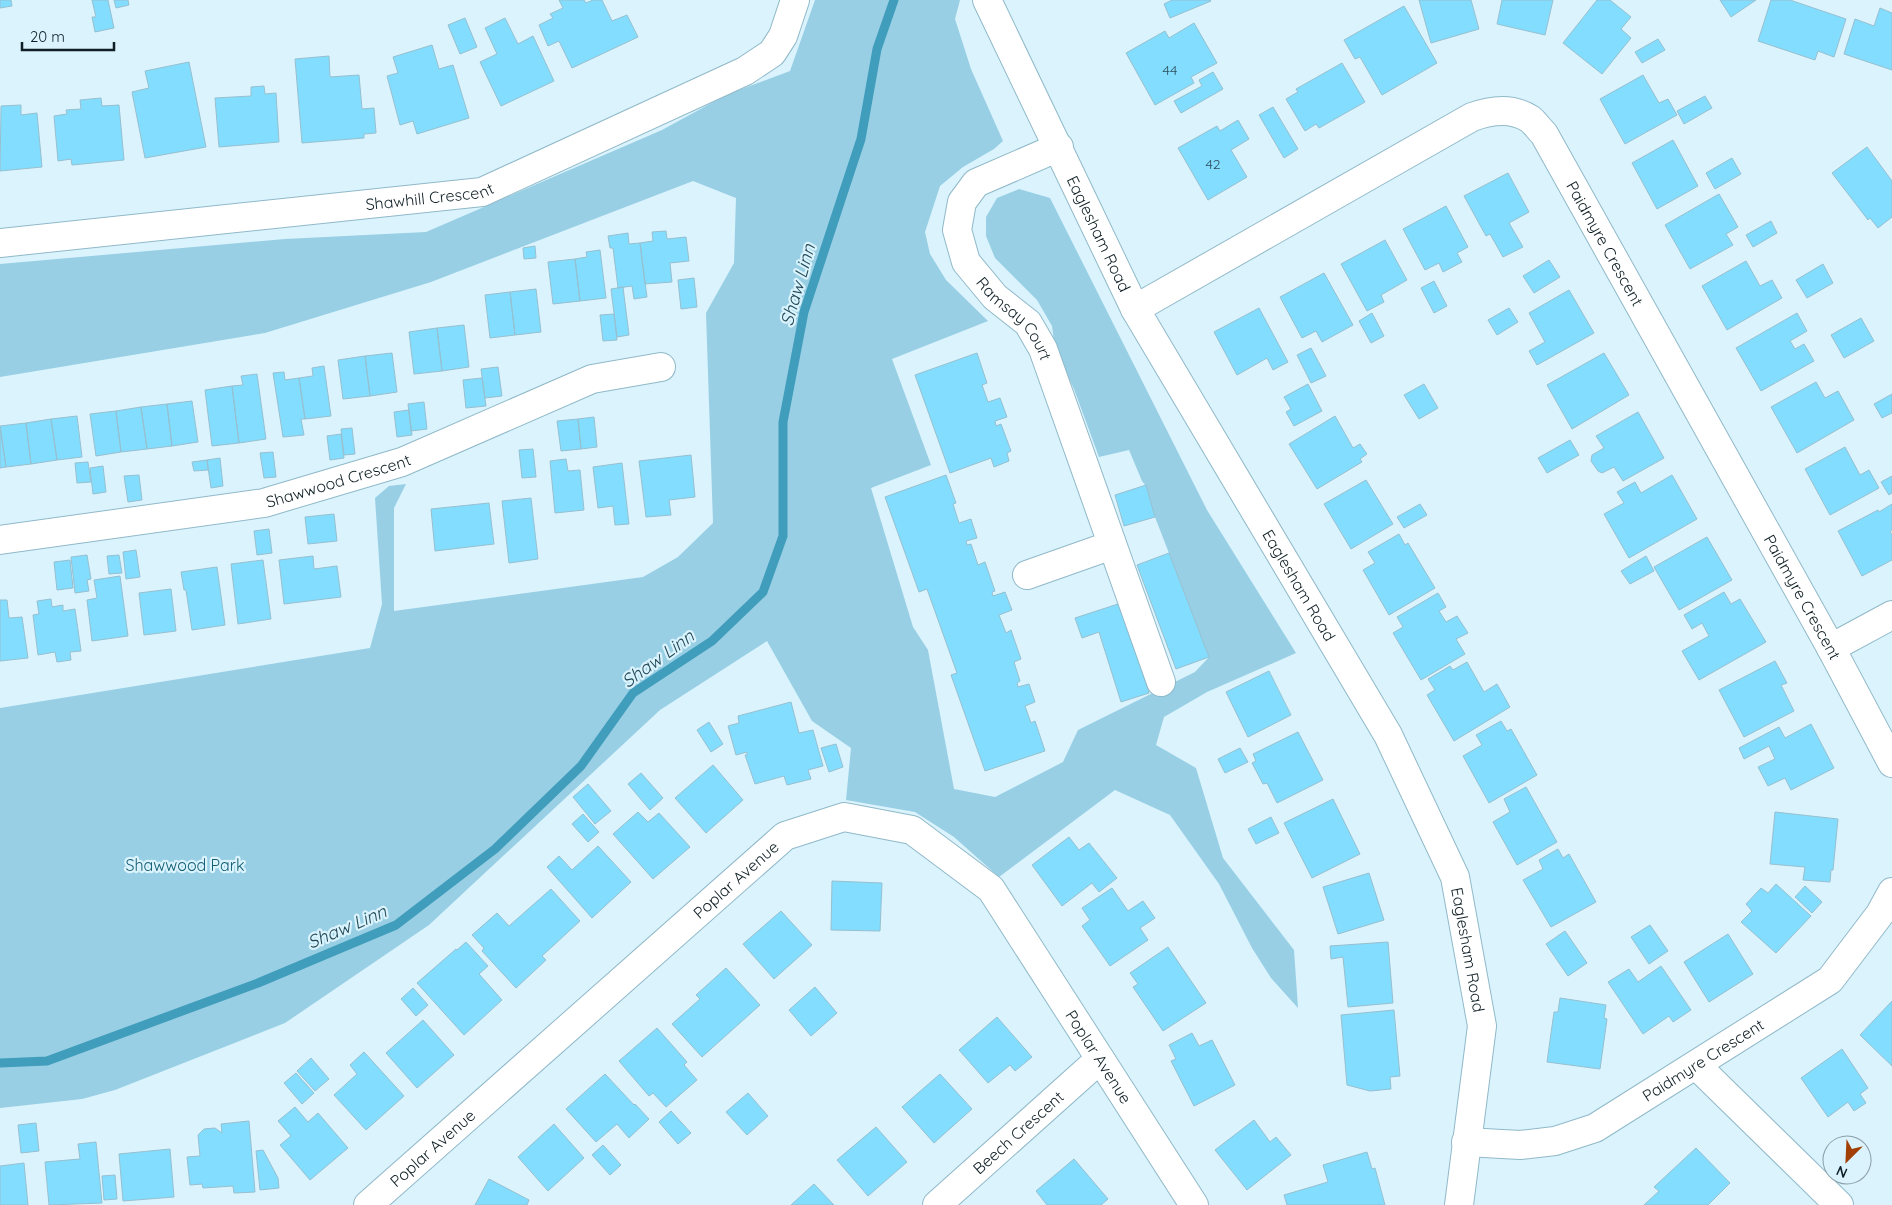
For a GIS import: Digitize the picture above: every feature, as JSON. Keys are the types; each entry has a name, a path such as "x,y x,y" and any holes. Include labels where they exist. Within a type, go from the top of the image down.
{"street":[{"name":"Shawhill Crescent","path":"0,243 482,192 745,71 772,53 783,36 795,0"},
{"name":"Eaglesham Road","path":"987,0 1135,309 1388,736 1456,877 1482,1026 1459,1205"},
{"name":"Paidmyre Crescent","path":"1135,309 1472,117 1488,111 1506,110 1530,119 1544,134 1831,648 1892,763"},
{"name":"Ramsay Court","path":"1059,147 976,183 962,202 958,230 966,262 995,297 1028,323 1043,349 1161,682"},
{"name":"Shawwood Crescent","path":"0,540 264,503 402,462 592,379 661,367"},
{"path":"1027,575 1112,545"},
{"path":"1831,648 1892,615"},
{"name":"Poplar Avenue","path":"381,1199 785,836 844,817 912,830 991,889 1194,1205"},
{"name":"Paidmyre Crescent","path":"1466,1142 1520,1146 1555,1141 1595,1128 1830,980 1880,914 1892,892"},
{"name":"Beech Crescent","path":"937,1205 1100,1059"},
{"path":"1696,1065 1839,1205"}],"green space":[{"name":"Shawwood Park","path":"815,0 960,0 955,19 971,69 1003,141 994,149 963,167 940,186 925,232 930,254 946,280 988,321 892,359 931,465 871,488 913,627 928,650 954,789 995,797 1063,762 1078,730 1195,672 1209,657 1155,517 1146,486 1129,450 1099,457 1074,389 1055,349 1052,326 1037,300 995,258 986,236 986,217 997,198 1019,189 1050,198 1207,510 1296,653 1207,692 1164,717 1156,745 1196,768 1223,858 1294,950 1298,1008 1271,978 1252,948 1219,884 1170,815 1115,790 999,877 954,837 915,812 846,800 851,748 812,721 767,641 660,710 429,925 285,1023 115,1090 82,1099 0,1108 0,708 370,648 382,604 375,498 389,486 406,484 394,508 394,611 643,577 678,557 713,523 706,313 734,263 736,198 693,181 431,282 265,333 0,377 0,264 285,239 426,232 662,130 728,94 790,71"}],"building":[{"path":"0,0 11,0 12,6 0,8"},
{"path":"92,0 108,0 114,28 95,32 92,17 96,17"},
{"path":"114,0 128,0 129,5 116,8"},
{"path":"559,0 584,0 586,3 593,0 602,0 612,21 627,15 638,37 572,68 559,41 548,46 539,25 553,18 550,14 563,8"},
{"path":"1172,0 1211,1 1170,18 1164,4"},
{"path":"1419,0 1471,0 1479,29 1431,43"},
{"path":"1502,0 1553,0 1545,35 1497,24"},
{"path":"1597,0 1610,0 1631,17 1621,29 1631,38 1602,74 1563,43"},
{"path":"1720,0 1756,0 1731,17"},
{"path":"1771,0 1790,0 1846,19 1834,57 1818,51 1815,60 1758,41"},
{"path":"1404,6 1437,63 1382,95 1360,57 1355,59 1344,40"},
{"path":"1880,8 1892,13 1892,70 1844,54 1855,19 1874,26"},
{"path":"465,18 477,47 460,54 448,25"},
{"path":"505,18 518,44 533,36 554,81 501,106 480,62 497,54 485,28"},
{"path":"1194,23 1217,63 1191,77 1194,83 1155,105 1126,53 1165,31 1169,38"},
{"path":"1658,39 1665,50 1642,63 1635,52"},
{"path":"432,45 439,69 453,65 469,118 417,134 413,121 400,125 387,76 398,73 393,57"},
{"path":"329,56 330,77 359,75 362,109 374,108 376,133 364,134 364,138 302,143 295,59"},
{"path":"189,62 206,147 145,158 132,92 149,88 145,71"},
{"path":"1342,63 1365,102 1319,128 1316,124 1305,131 1286,99 1298,92 1296,89"},
{"path":"1213,72 1223,89 1181,113 1174,101 1202,86 1199,80"},
{"path":"1643,75 1659,103 1668,99 1677,115 1625,144 1600,99"},
{"path":"264,86 265,94 276,93 279,142 219,147 215,98 251,96 251,87"},
{"path":"1705,96 1712,108 1684,124 1677,111"},
{"path":"101,98 102,106 119,105 124,160 72,165 71,159 58,161 54,116 67,114 66,110 81,109 80,100"},
{"path":"21,105 21,115 37,113 42,167 0,171 1,106"},
{"path":"1273,107 1298,149 1284,158 1259,115"},
{"path":"1238,120 1249,139 1231,150 1247,177 1208,200 1178,148 1217,126 1220,131"},
{"path":"1673,140 1698,186 1657,209 1632,163"},
{"path":"1867,147 1892,181 1892,217 1878,228 1870,218 1868,220 1832,173"},
{"path":"1732,158 1741,174 1715,189 1706,173"},
{"path":"1508,173 1529,212 1509,223 1523,247 1503,257 1490,234 1486,236 1464,196"},
{"path":"1719,194 1738,227 1726,234 1733,245 1690,269 1665,225"},
{"path":"1446,206 1468,247 1457,253 1462,262 1443,272 1439,263 1425,270 1403,229"},
{"path":"1771,221 1777,233 1753,247 1746,235"},
{"path":"666,231 667,239 686,237 689,261 670,263 672,282 645,284 640,243 653,241 652,232"},
{"path":"628,233 629,244 640,243 647,297 634,299 632,286 618,288 613,248 610,248 608,236"},
{"path":"1385,240 1407,280 1381,295 1384,302 1367,311 1341,264"},
{"path":"535,246 536,258 524,259 523,248"},
{"path":"600,250 606,298 580,301 575,259 587,257 586,252"},
{"path":"575,259 580,301 553,304 548,262"},
{"path":"1549,260 1560,277 1534,293 1523,276"},
{"path":"1746,261 1760,286 1772,280 1782,298 1727,330 1702,286"},
{"path":"1823,264 1833,283 1807,298 1796,280"},
{"path":"1324,273 1353,325 1322,342 1316,331 1302,338 1280,297"},
{"path":"694,278 697,307 681,309 678,280"},
{"path":"1434,281 1447,306 1434,313 1421,288"},
{"path":"623,287 629,335 617,337 611,289"},
{"path":"536,289 541,332 515,335 510,292"},
{"path":"1569,290 1594,333 1537,365 1529,351 1545,342 1529,313"},
{"path":"510,292 515,335 490,338 485,295"},
{"path":"1259,308 1288,362 1273,370 1267,358 1237,375 1214,332"},
{"path":"1509,308 1518,322 1497,335 1488,320"},
{"path":"1372,313 1384,336 1371,343 1359,321"},
{"path":"1797,313 1807,331 1790,341 1795,349 1804,344 1814,361 1761,391 1736,348"},
{"path":"614,314 617,340 603,341 600,315"},
{"path":"1861,318 1874,341 1844,358 1831,335"},
{"path":"464,325 469,367 442,371 437,328"},
{"path":"437,328 442,371 414,374 409,332"},
{"path":"1311,348 1326,376 1311,383 1297,355"},
{"path":"392,353 397,392 370,396 365,356"},
{"path":"977,353 987,383 982,385 988,402 1000,398 1007,417 995,421 996,426 1001,424 1011,451 1007,453 1009,461 994,467 991,458 950,473 915,375"},
{"path":"1604,353 1629,395 1572,429 1547,385"},
{"path":"365,356 370,396 343,399 338,360"},
{"path":"324,366 331,416 305,419 299,378 313,376 312,368"},
{"path":"498,367 502,396 485,398 481,369"},
{"path":"284,372 285,380 299,378 305,419 301,419 304,435 283,437 273,373"},
{"path":"257,374 266,439 239,443 232,386 243,385 241,376"},
{"path":"482,378 486,406 466,408 463,380"},
{"path":"1816,382 1825,398 1838,391 1854,420 1797,453 1771,407"},
{"path":"1308,384 1322,411 1294,426 1286,412 1291,409 1284,397"},
{"path":"1424,384 1438,408 1419,419 1404,395"},
{"path":"232,386 239,443 212,446 205,390"},
{"path":"1892,394 1892,413 1882,418 1874,404"},
{"path":"192,401 198,442 172,446 167,404"},
{"path":"424,402 427,429 411,431 408,404"},
{"path":"167,404 172,446 147,449 141,407"},
{"path":"141,407 147,449 121,452 116,411"},
{"path":"409,410 412,435 397,437 394,412"},
{"path":"116,411 121,452 96,456 90,414"},
{"path":"1638,412 1664,458 1623,481 1614,467 1602,473 1598,471 1591,461 1592,455 1604,448 1596,436"},
{"path":"77,416 82,457 57,460 51,419"},
{"path":"1335,416 1353,448 1360,444 1367,454 1360,459 1362,462 1317,489 1289,444"},
{"path":"594,417 597,447 581,449 578,419"},
{"path":"51,419 57,460 31,464 26,423"},
{"path":"578,419 581,449 561,451 557,421"},
{"path":"26,423 31,464 6,467 0,426"},
{"path":"0,426 6,467 0,468"},
{"path":"352,428 355,454 344,455 341,429"},
{"path":"341,434 344,458 330,460 327,436"},
{"path":"1570,440 1579,455 1547,473 1538,458"},
{"path":"1845,447 1860,475 1869,470 1879,488 1830,515 1805,469"},
{"path":"533,449 536,477 522,478 519,450"},
{"path":"273,452 276,477 264,478 260,453"},
{"path":"691,455 695,497 669,500 671,515 646,517 639,461"},
{"path":"220,458 223,486 211,488 207,460"},
{"path":"566,459 568,471 580,470 584,510 555,513 550,461"},
{"path":"207,460 208,470 194,471 192,462"},
{"path":"88,462 91,482 77,483 75,463"},
{"path":"622,463 629,524 615,525 613,506 598,508 593,467"},
{"path":"103,466 106,492 93,494 90,468"},
{"path":"139,475 142,500 128,502 124,476"},
{"path":"946,475 956,503 953,504 959,523 971,519 977,538 966,541 967,545 971,544 978,565 985,562 995,591 992,592 993,596 1005,592 1012,610 999,615 1006,633 1011,630 1021,659 1014,662 1020,681 1017,683 1018,687 1029,684 1035,702 1025,706 1031,723 1035,721 1045,751 985,771 951,675 957,673 927,589 919,592 885,497"},
{"path":"1672,475 1697,519 1629,558 1604,514 1624,503 1617,492 1635,482 1641,493"},
{"path":"1892,476 1892,493 1889,495 1881,482"},
{"path":"1366,480 1393,524 1351,549 1324,504"},
{"path":"1146,485 1155,517 1124,526 1115,495"},
{"path":"531,498 538,559 509,563 502,501"},
{"path":"489,503 494,544 435,551 431,509"},
{"path":"1420,504 1427,515 1404,528 1397,517"},
{"path":"1892,504 1892,530 1890,531 1892,535 1892,560 1862,576 1838,531"},
{"path":"334,514 337,541 308,544 305,517"},
{"path":"269,529 272,553 257,555 254,531"},
{"path":"1399,534 1405,545 1408,543 1435,588 1389,615 1363,570 1375,563 1368,552"},
{"path":"1707,537 1732,580 1679,610 1654,567"},
{"path":"136,550 140,577 126,579 123,552"},
{"path":"1169,553 1209,657 1176,669 1137,565"},
{"path":"87,555 91,579 87,580 89,591 75,593 71,557"},
{"path":"119,555 122,573 109,574 107,556"},
{"path":"313,556 314,569 337,566 341,597 284,604 279,560"},
{"path":"1646,556 1654,571 1630,584 1621,571"},
{"path":"70,560 73,588 57,590 54,562"},
{"path":"263,560 271,619 238,624 231,564"},
{"path":"217,567 225,625 192,630 186,590 184,590 181,572"},
{"path":"120,576 128,636 92,641 87,600 97,598 94,580"},
{"path":"171,589 176,631 144,635 139,593"},
{"path":"1724,592 1731,604 1740,599 1766,642 1699,680 1682,651 1709,636 1702,623 1692,629 1684,615"},
{"path":"1438,593 1446,607 1439,611 1446,622 1457,616 1468,633 1456,639 1465,654 1421,680 1393,633 1403,627 1397,617"},
{"path":"51,599 52,607 63,605 63,611 75,609 81,651 70,652 71,660 57,662 55,652 38,655 33,615 39,614 37,601"},
{"path":"0,600 7,600 9,618 22,617 28,658 0,661"},
{"path":"1121,603 1149,693 1121,702 1099,632 1082,638 1075,618"},
{"path":"1775,661 1787,683 1781,685 1794,711 1744,737 1719,690"},
{"path":"1467,662 1484,692 1497,684 1510,707 1454,741 1427,695 1435,690 1428,679 1450,666 1453,670"},
{"path":"1269,671 1291,715 1248,737 1226,692"},
{"path":"791,702 799,733 813,730 823,766 808,770 811,779 787,785 784,776 755,784 745,755 747,755 747,752 736,755 728,726 739,723 738,716"},
{"path":"1501,721 1507,731 1511,729 1537,775 1489,803 1463,756 1482,745 1476,735"},
{"path":"709,722 723,744 711,752 697,730"},
{"path":"1811,724 1834,768 1791,790 1785,778 1768,786 1758,767 1775,759 1769,746 1744,759 1739,748 1779,727 1785,738"},
{"path":"1298,732 1323,780 1277,803 1267,783 1263,784 1252,763 1256,761 1253,754"},
{"path":"836,744 843,767 829,772 821,748"},
{"path":"1240,748 1248,762 1225,773 1218,759"},
{"path":"713,765 743,800 706,833 675,798"},
{"path":"641,773 663,798 650,810 628,784"},
{"path":"588,784 611,811 595,824 573,797"},
{"path":"1526,787 1557,842 1517,865 1493,822 1510,812 1504,799"},
{"path":"1333,799 1360,854 1312,878 1284,823"},
{"path":"638,812 648,822 659,813 690,847 653,879 613,834"},
{"path":"1775,812 1838,819 1830,882 1803,880 1805,867 1770,864"},
{"path":"583,814 599,832 588,842 572,824"},
{"path":"1271,817 1279,833 1256,844 1248,829"},
{"path":"1069,837 1079,850 1089,843 1117,878 1099,892 1092,883 1062,906 1032,865"},
{"path":"598,846 631,882 592,918 547,867 559,856 572,870"},
{"path":"1558,849 1563,858 1569,854 1596,902 1551,927 1523,880 1543,869 1539,860"},
{"path":"1369,873 1384,920 1338,934 1323,887"},
{"path":"832,881 882,883 880,931 831,930"},
{"path":"1776,884 1811,916 1776,953 1741,922 1752,911 1746,904 1761,888 1768,893"},
{"path":"1805,886 1822,902 1812,913 1795,897"},
{"path":"1112,888 1128,911 1143,901 1155,918 1140,928 1148,940 1110,966 1082,926 1090,920 1082,908"},
{"path":"551,889 580,921 542,956 546,960 516,988 482,951 484,948 472,935 497,913 509,926"},
{"path":"781,911 812,945 774,979 743,944"},
{"path":"1650,925 1668,951 1649,964 1631,937"},
{"path":"1565,931 1587,963 1568,976 1546,944"},
{"path":"1728,934 1753,974 1709,1002 1684,962"},
{"path":"466,942 488,966 479,974 502,1000 464,1035 417,983"},
{"path":"1388,942 1393,1003 1348,1007 1343,957 1331,959 1330,946"},
{"path":"1168,947 1206,1003 1163,1031 1133,987 1138,984 1130,973"},
{"path":"1661,966 1691,1010 1673,1022 1669,1016 1643,1034 1608,982 1629,969 1638,982"},
{"path":"726,968 760,1005 702,1057 672,1024 700,999 696,995"},
{"path":"815,987 837,1013 811,1036 789,1010"},
{"path":"413,988 428,1005 416,1016 401,999"},
{"path":"1560,998 1606,1005 1604,1018 1607,1019 1600,1069 1547,1062 1554,1012 1558,1012"},
{"path":"1892,1001 1892,1066 1860,1035"},
{"path":"1394,1010 1400,1076 1390,1077 1391,1089 1370,1091 1347,1085 1341,1015"},
{"path":"997,1017 1032,1057 1015,1071 1010,1065 988,1083 959,1050"},
{"path":"423,1020 454,1055 417,1088 386,1053"},
{"path":"657,1028 687,1062 684,1065 697,1080 666,1107 653,1093 649,1096 619,1061"},
{"path":"1192,1033 1199,1046 1212,1040 1235,1085 1194,1106 1171,1061 1176,1059 1169,1045"},
{"path":"1842,1049 1868,1088 1860,1094 1866,1103 1854,1111 1848,1102 1828,1117 1801,1078"},
{"path":"364,1052 404,1096 366,1130 334,1095 357,1074 350,1065"},
{"path":"311,1058 329,1079 315,1091 297,1071"},
{"path":"296,1073 314,1093 302,1104 284,1083"},
{"path":"605,1074 649,1119 629,1138 617,1124 596,1142 566,1109"},
{"path":"940,1074 972,1109 934,1143 902,1107"},
{"path":"748,1093 768,1116 747,1135 726,1112"},
{"path":"295,1107 308,1122 318,1113 348,1148 310,1180 280,1145 291,1136 278,1121"},
{"path":"671,1111 691,1133 678,1144 659,1122"},
{"path":"1254,1120 1270,1142 1276,1137 1291,1155 1247,1190 1215,1150"},
{"path":"249,1121 255,1192 234,1193 233,1186 203,1188 202,1184 190,1185 187,1157 200,1156 198,1135 204,1129 215,1128 222,1133 221,1124"},
{"path":"36,1123 39,1151 21,1153 18,1125"},
{"path":"554,1124 584,1158 548,1191 518,1157"},
{"path":"876,1127 907,1162 868,1196 837,1160"},
{"path":"96,1142 102,1203 49,1205 45,1162 80,1159 78,1144"},
{"path":"603,1145 621,1165 610,1175 592,1155"},
{"path":"1696,1148 1730,1183 1708,1205 1644,1205 1659,1191 1654,1187"},
{"path":"170,1149 174,1197 123,1201 119,1154"},
{"path":"263,1150 278,1178 279,1188 260,1190 256,1151"},
{"path":"1367,1152 1372,1169 1375,1168 1385,1205 1287,1205 1284,1195 1328,1182 1323,1165"},
{"path":"1074,1159 1108,1199 1101,1205 1047,1205 1036,1191"},
{"path":"24,1163 28,1205 0,1205 0,1166"},
{"path":"115,1175 117,1199 104,1200 102,1176"},
{"path":"489,1179 529,1200 527,1205 475,1205"},
{"path":"814,1184 834,1205 791,1205"}],"waterway":[{"name":"Shaw Linn","path":"0,1063 47,1061 258,983 396,925 495,849 581,766 633,693 712,641 763,592 783,536 783,422 804,312 861,139 877,49 894,0"}]}
